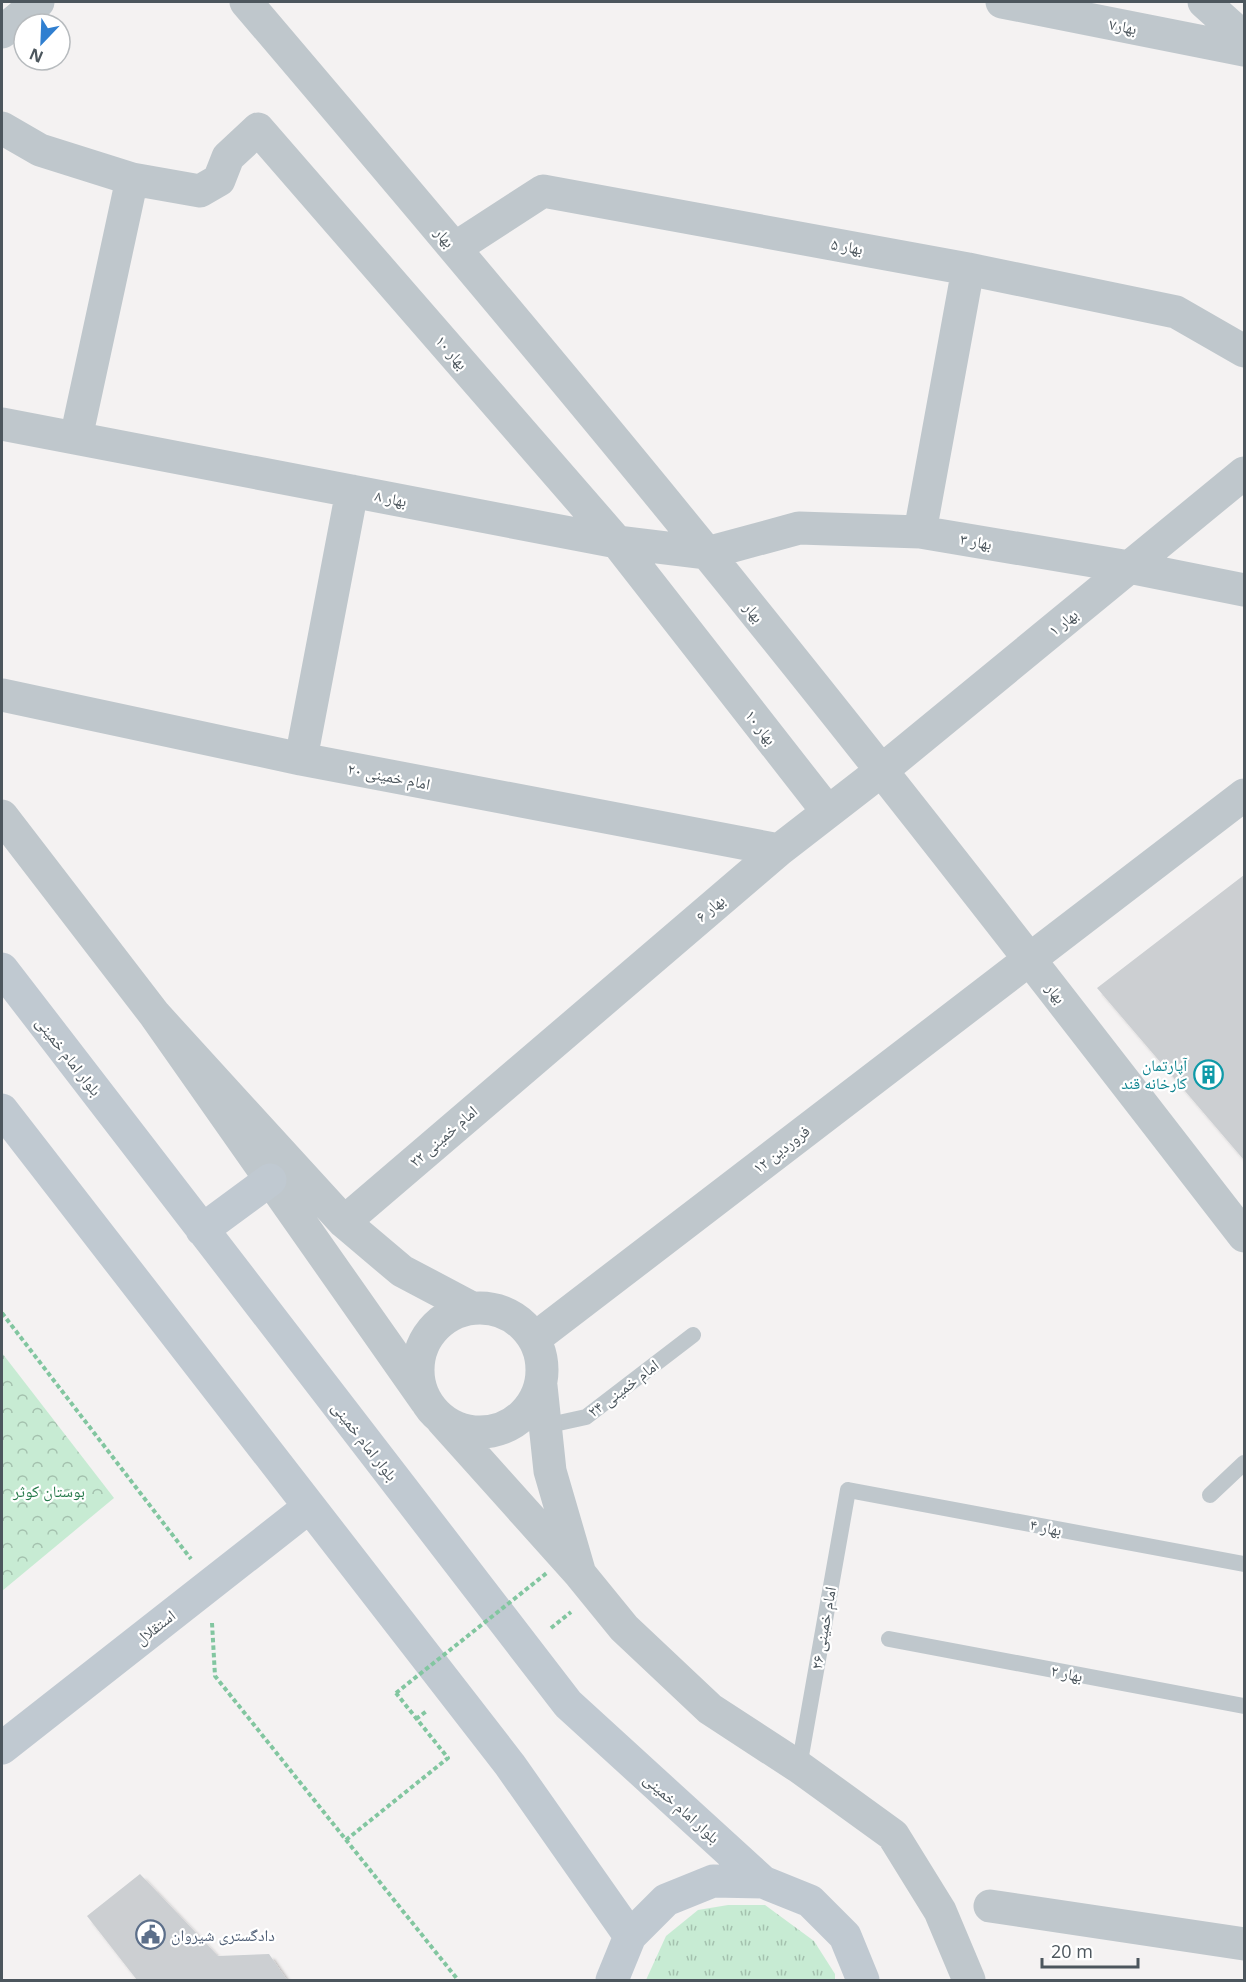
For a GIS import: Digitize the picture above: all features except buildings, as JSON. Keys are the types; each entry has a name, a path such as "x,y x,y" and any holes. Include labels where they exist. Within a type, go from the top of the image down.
{"main road":[{"name":"بلوار امام خمینی","path":"2,969 568,1704 764,1882"},
{"path":"2,1110 510,1765 630,1936"},
{"path":"202,1230 270,1180"},
{"name":"استقلال","path":"2,1748 309,1507"},
{"path":"612,1980 630,1936 666,1900 713,1881 764,1882 810,1901 845,1936 862,1980"}],"street":[{"path":"2,32 38,2"},
{"name":"بهار","path":"246,2 455,248 707,553 1029,958 1245,1236"},
{"name":"بهار۷","path":"1002,2 1245,50"},
{"path":"1204,2 1245,38"},
{"name":"بهار ۱۰","path":"2,128 40,150 132,179 200,191 219,180 228,157 258,129 617,542 828,812"},
{"path":"76,438 132,179"},
{"name":"بهار ۵","path":"455,248 543,190 968,269 1176,312 1245,351"},
{"path":"920,532 968,269"},
{"name":"بهار ۸","path":"2,424 617,542 707,553"},
{"name":"بهار ۱","path":"881,771 1245,473"},
{"path":"301,759 352,491"},
{"name":"بهار ۳","path":"707,553 799,528 920,532 1129,567 1245,590"},
{"name":"امام خمینی ۲۰","path":"2,695 301,759 779,850"},
{"name":"بهار ۶","path":"543,1051 779,850 881,771"},
{"name":"۱۲ فروردین","path":"534,1339 1245,795"},
{"path":"2,816 155,1015 434,1411 580,1574 624,1628 710,1709 799,1767 893,1835 940,1911 969,1980"},
{"path":"155,1015 344,1222 402,1271 472,1308 496,1310 518,1321 534,1339 542,1362 541,1386 550,1471 580,1574"},
{"name":"امام خمینی ۲۲","path":"344,1222 543,1051"},
{"path":"472,1308 449,1316 430,1332 420,1354 418,1378 434,1411 465,1430 489,1432 512,1424 530,1408 541,1386"},
{"path":"990,1906 1245,1944"}],"lane":[{"name":"امام خمینی ۲۴","path":"545,1426 586,1417 693,1335"},
{"path":"1210,1495 1245,1463"},
{"name":"بهار ۴","path":"848,1490 1245,1564"},
{"name":"امام خمینی ۲۶","path":"799,1767 848,1490"},
{"name":"بهار ۲","path":"889,1639 1245,1707"}],"path":[{"path":"2,1313 211,1584 215,1676 458,1980"},
{"path":"346,1840 448,1758 396,1693 548,1572"}],"green space":[{"name":"بوستان کوثر","path":"2,1353 114,1498 2,1591"},
{"path":"728,1905 765,1905 814,1941 835,1974 835,1980 646,1980 666,1936 698,1910"}],"place":[{"name":"آپارتمان کارخانه قند","path":"1208,1074"},
{"name":"دادگستری شیروان","path":"150,1935"}]}
